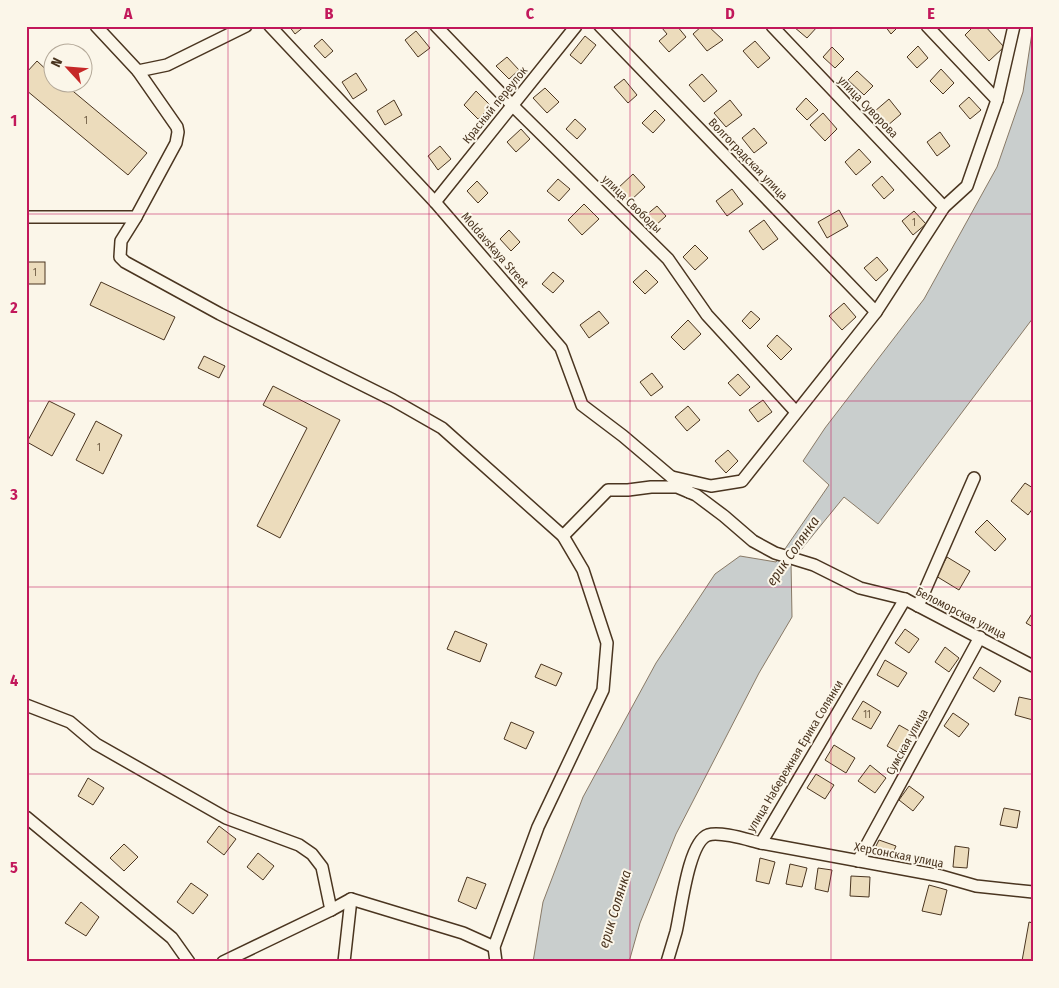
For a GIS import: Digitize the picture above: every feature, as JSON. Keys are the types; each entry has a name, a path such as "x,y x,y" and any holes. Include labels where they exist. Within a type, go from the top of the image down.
{"street":[{"path":"96,26 138,72 177,127 178,132 176,143 121,241 120,257 125,262 220,314 393,400 442,428 563,536 583,570 607,644 603,690 538,827 494,947 496,962"},
{"path":"138,72 166,65 246,26"},
{"name":"Moldavskaya Street","path":"270,26 435,202 561,348 582,405 623,436 689,492"},
{"name":"улица Свободы","path":"436,26 513,106 668,258 707,314 796,412"},
{"name":"Красный переулок","path":"435,202 576,26"},
{"name":"Волгоградская улица","path":"600,26 876,312"},
{"name":"улица Суворова","path":"772,26 944,207"},
{"path":"927,26 996,100"},
{"path":"671,477 711,486 742,481 876,312 944,207 967,186 996,100 1014,26"},
{"path":"26,217 136,217"},
{"path":"918,606 974,478"},
{"name":"Беломорская улица","path":"563,536 608,490 677,487 696,496 724,516 753,541 775,553 814,565 860,588 905,599 1033,666"},
{"name":"улица Набережная Ерика Солянки","path":"667,962 676,932 688,868 698,843 706,836 715,834 761,843 905,599"},
{"name":"Сумская улица","path":"858,861 980,637"},
{"path":"26,705 70,722 96,744 226,818 299,844 312,854 322,867 331,910"},
{"path":"26,817 172,938 189,962"},
{"name":"Херсонская улица","path":"761,843 941,876 976,886 1033,892"},
{"path":"223,962 351,899 463,933 494,947"},
{"path":"344,962 351,899"}],"water":[{"name":"ерик Солянка","path":"1033,26 1033,318 878,524 844,497 791,562 792,617 759,673 676,834 640,923 629,962 533,962 543,902 583,797 656,663 715,574 740,556 776,562 829,485 803,461 825,428 924,299 997,167 1023,92"}],"building":[{"path":"289,26 305,26 295,34"},
{"path":"665,26 677,26 686,37 669,52 659,41 667,34 662,28"},
{"path":"702,26 708,26 723,40 707,51 693,34"},
{"path":"795,26 818,26 807,38"},
{"path":"885,26 899,26 891,34"},
{"path":"974,26 985,26 1004,47 989,61 965,35"},
{"path":"416,31 430,48 418,57 405,40"},
{"path":"585,36 596,45 581,64 570,55"},
{"path":"322,39 333,51 325,58 314,46"},
{"path":"755,41 770,58 758,68 743,51"},
{"path":"918,46 928,58 917,68 907,57"},
{"path":"832,47 844,59 835,68 823,57"},
{"path":"507,57 519,70 509,79 496,66"},
{"path":"37,61 42,66 42,92 74,92 147,153 128,175 26,90 26,73"},
{"path":"941,69 954,83 943,94 930,81"},
{"path":"857,71 873,86 864,95 848,80"},
{"path":"356,73 367,90 353,99 342,82"},
{"path":"702,74 717,91 704,102 689,85"},
{"path":"624,79 637,95 628,103 614,87"},
{"path":"545,88 559,102 547,113 533,98"},
{"path":"476,91 491,106 478,119 464,105"},
{"path":"969,97 981,110 970,119 959,106"},
{"path":"806,98 818,110 807,120 796,109"},
{"path":"889,99 901,114 887,126 875,111"},
{"path":"394,100 402,115 385,125 377,111"},
{"path":"730,100 742,115 726,127 714,113"},
{"path":"655,110 665,120 653,133 642,123"},
{"path":"823,113 837,129 825,141 810,125"},
{"path":"575,119 586,129 577,139 566,129"},
{"path":"754,128 767,143 754,153 742,138"},
{"path":"521,129 530,139 516,152 507,142"},
{"path":"940,132 950,146 937,156 927,142"},
{"path":"440,146 451,159 438,170 428,156"},
{"path":"859,149 871,162 856,175 845,162"},
{"path":"633,174 645,187 629,202 617,189"},
{"path":"882,176 894,190 884,199 872,185"},
{"path":"558,179 570,189 559,201 547,191"},
{"path":"477,181 488,193 478,203 467,191"},
{"path":"732,189 743,204 727,216 716,201"},
{"path":"584,204 599,219 582,235 568,220"},
{"path":"657,206 666,216 655,226 645,216"},
{"path":"839,210 848,226 827,238 818,222"},
{"path":"914,211 926,224 913,235 902,221"},
{"path":"764,220 778,239 763,250 749,231"},
{"path":"509,230 520,242 511,251 500,239"},
{"path":"695,245 708,258 695,270 683,257"},
{"path":"877,257 888,270 876,281 864,268"},
{"path":"26,262 45,262 45,284 26,284"},
{"path":"646,270 658,282 645,294 633,282"},
{"path":"553,272 564,281 553,293 542,284"},
{"path":"101,282 175,317 164,340 90,305"},
{"path":"844,303 856,317 842,330 829,316"},
{"path":"599,311 609,323 589,338 580,325"},
{"path":"751,311 760,319 750,329 742,321"},
{"path":"688,320 701,334 684,350 671,337"},
{"path":"777,335 792,349 781,360 767,346"},
{"path":"204,356 225,366 219,378 198,368"},
{"path":"652,373 663,387 651,396 640,382"},
{"path":"738,374 750,387 740,396 728,383"},
{"path":"273,386 340,420 280,538 257,526 307,428 263,405"},
{"path":"763,400 772,412 758,422 749,410"},
{"path":"49,401 75,414 52,456 27,442"},
{"path":"688,406 700,420 687,431 675,417"},
{"path":"96,421 122,435 103,474 76,460"},
{"path":"728,450 738,461 726,473 715,461"},
{"path":"1025,483 1033,488 1033,508 1028,515 1011,501"},
{"path":"987,520 1006,539 995,551 975,532"},
{"path":"947,557 970,571 959,590 936,576"},
{"path":"1033,612 1033,627 1026,623"},
{"path":"905,629 919,639 909,653 895,643"},
{"path":"455,631 487,644 480,662 447,649"},
{"path":"945,647 959,658 949,672 935,662"},
{"path":"885,660 907,673 898,687 877,675"},
{"path":"541,664 562,673 556,686 535,677"},
{"path":"980,667 1001,681 994,692 973,678"},
{"path":"1019,697 1033,700 1033,720 1015,715"},
{"path":"863,701 881,712 871,729 852,719"},
{"path":"953,713 969,724 959,737 944,726"},
{"path":"511,722 534,732 526,749 504,739"},
{"path":"899,725 913,733 901,754 887,746"},
{"path":"834,745 855,758 846,773 825,760"},
{"path":"870,765 886,778 875,793 858,781"},
{"path":"816,774 834,785 825,799 807,788"},
{"path":"88,778 104,788 93,805 78,796"},
{"path":"909,786 924,797 913,811 899,800"},
{"path":"1004,808 1020,811 1017,828 1000,825"},
{"path":"219,826 236,839 224,855 207,842"},
{"path":"879,840 896,846 892,855 875,848"},
{"path":"124,844 138,857 124,871 110,858"},
{"path":"955,846 969,848 967,868 953,867"},
{"path":"258,853 274,866 263,880 247,867"},
{"path":"760,858 775,862 769,884 756,881"},
{"path":"790,864 807,868 802,887 786,884"},
{"path":"818,868 832,870 828,892 815,889"},
{"path":"851,876 870,877 869,897 850,896"},
{"path":"467,877 486,884 476,909 458,901"},
{"path":"191,883 208,895 193,914 177,902"},
{"path":"929,885 947,890 941,915 922,911"},
{"path":"81,902 99,917 86,936 65,923"},
{"path":"1029,922 1033,923 1033,962 1024,962 1022,961"}]}
